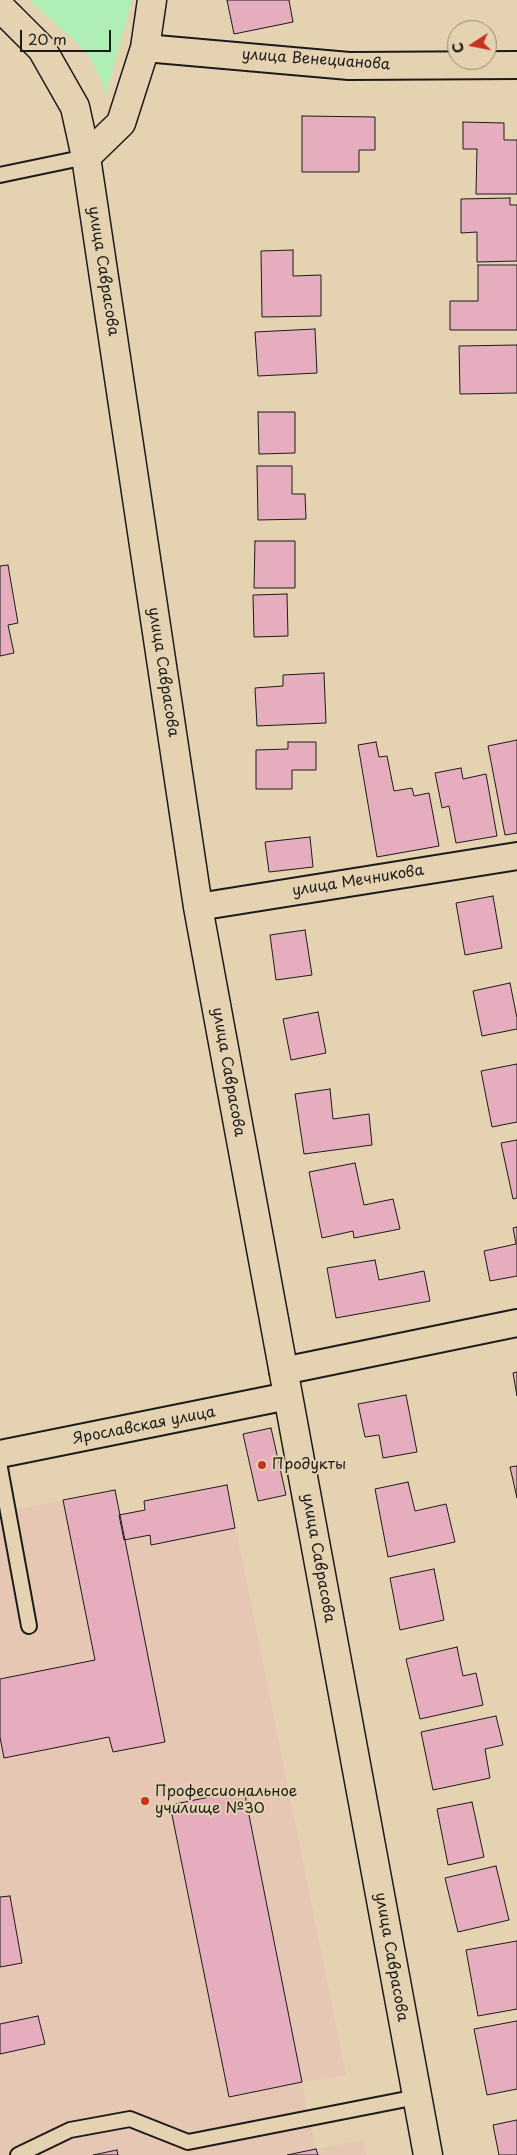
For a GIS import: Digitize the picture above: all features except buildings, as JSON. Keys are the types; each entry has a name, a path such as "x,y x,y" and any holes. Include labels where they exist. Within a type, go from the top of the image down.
{"street":[{"path":"86,157 121,124 145,48 152,0"},
{"name":"улица Саврасова","path":"0,7 42,49 47,57 75,107 86,157 198,907 428,2155"},
{"name":"улица Венецианова","path":"145,48 349,66 517,66"},
{"name":"улица Мечникова","path":"198,907 517,856"},
{"name":"Ярославская улица","path":"0,1454 517,1323"}],"lane":[{"path":"0,175 86,157"},
{"path":"0,1468 29,1626"},
{"path":"18,2155 70,2130 130,2119 188,2142 417,2096"}],"shaded area":[{"name":"Профессиональное училище №30","path":"227,1485 346,2075 302,2082 316,2149 363,2140 366,2155 0,2155 0,1513 115,1490 120,1515 145,1510 144,1501"}],"green space":[{"path":"29,0 132,0 105,97 102,82 92,61 79,45"}],"place":[{"name":"Продукты","path":"262,1465"},
{"name":"Профессиональное училище №30","path":"145,1801"}]}
